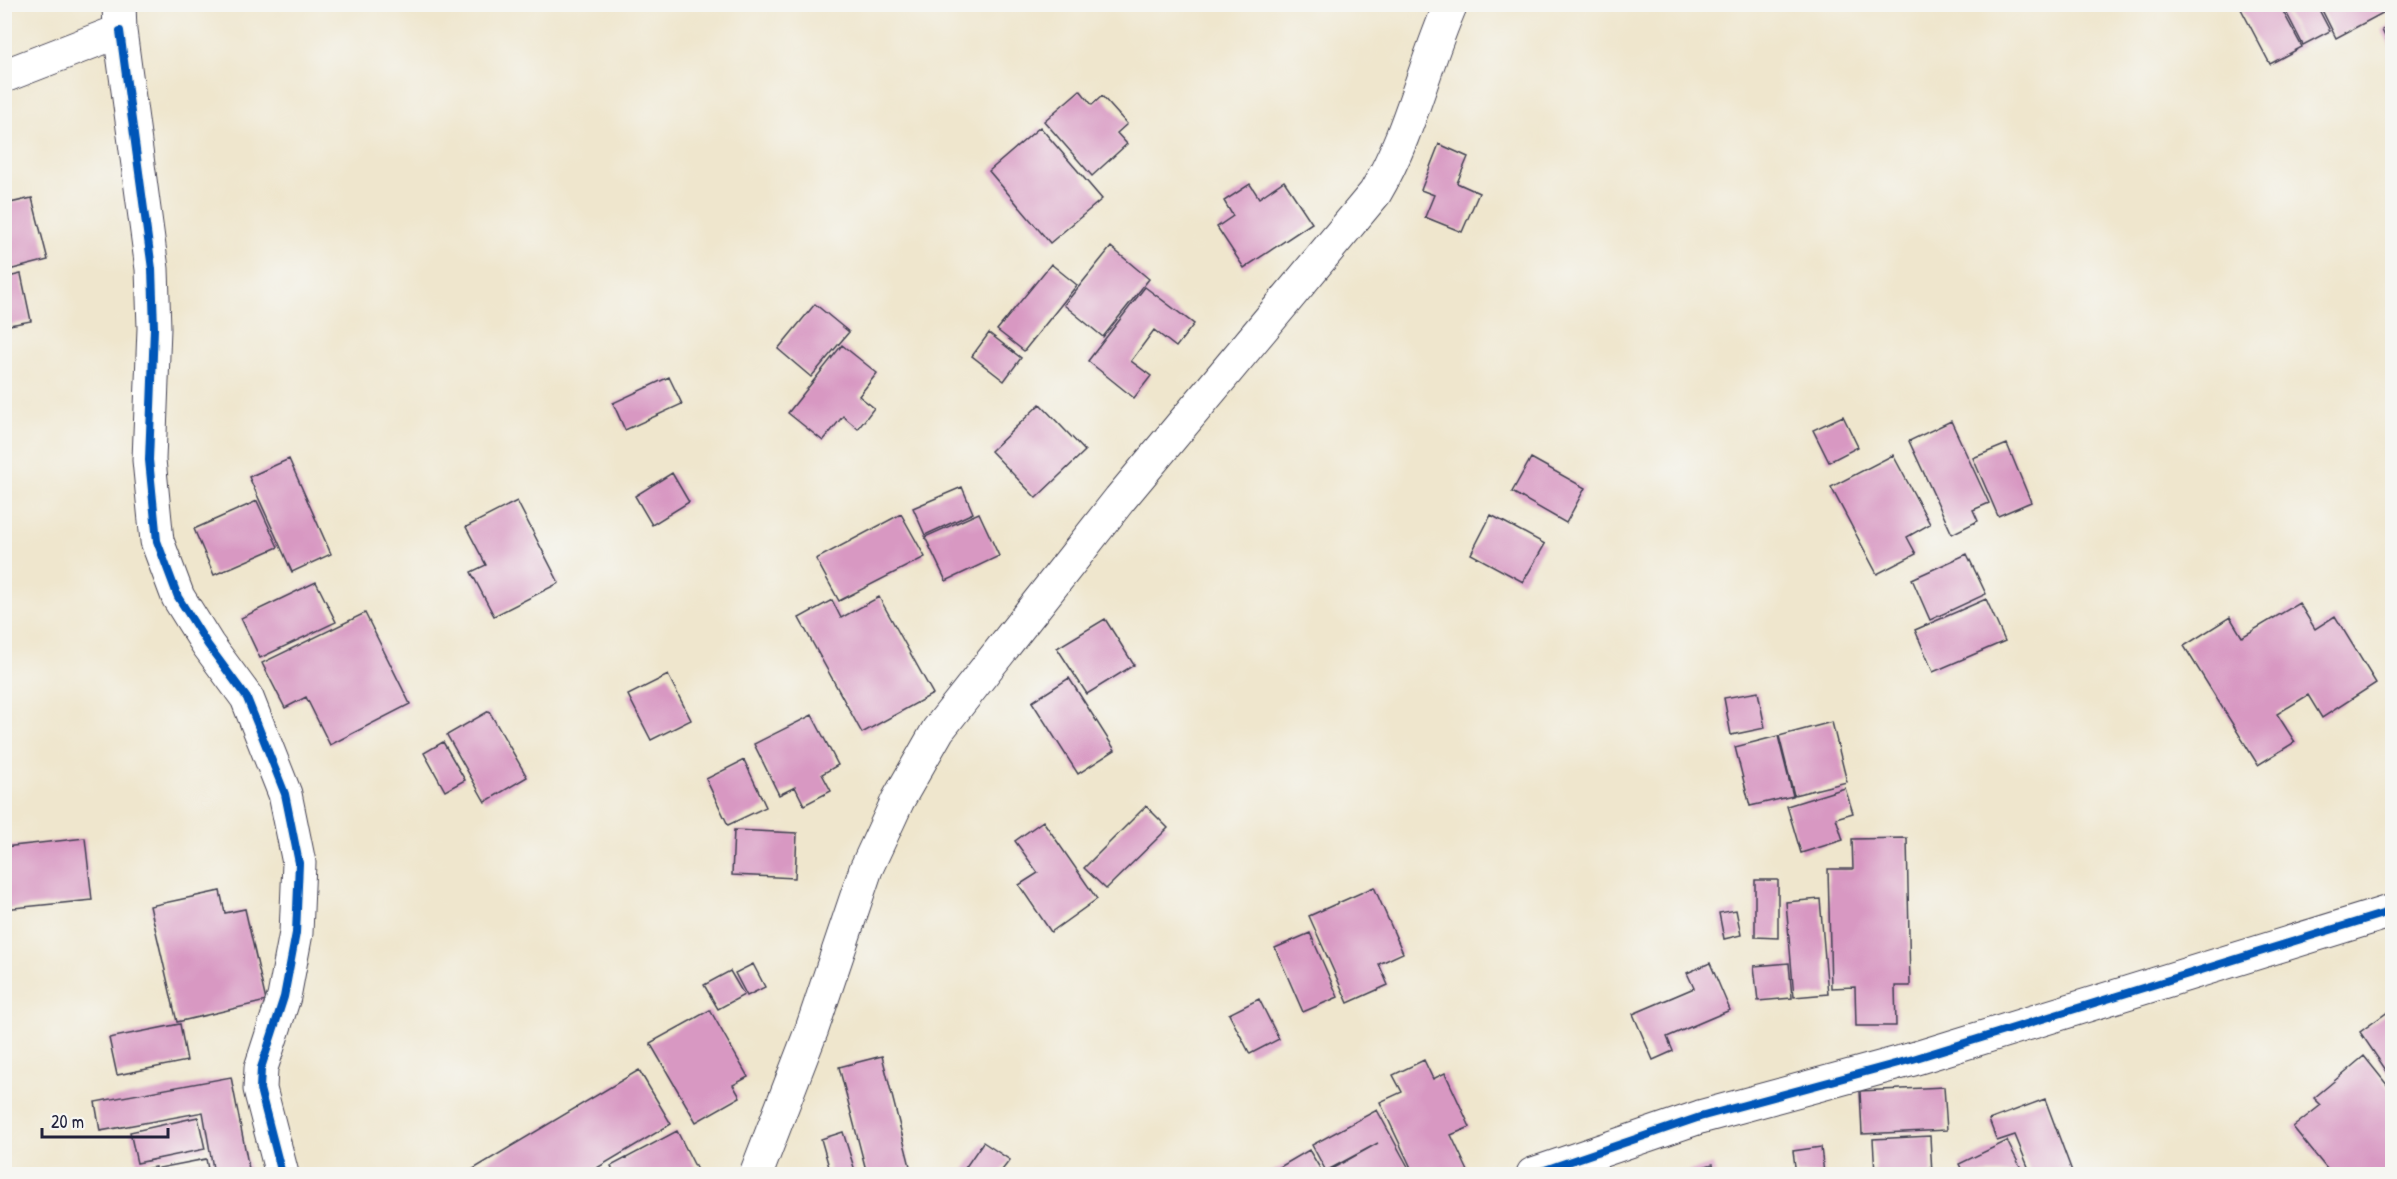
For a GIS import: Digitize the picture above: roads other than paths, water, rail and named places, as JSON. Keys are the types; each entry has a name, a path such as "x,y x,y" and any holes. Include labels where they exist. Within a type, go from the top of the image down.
{"street":[{"path":"756,1174 812,1029 866,869 898,800 938,730 1120,499 1375,193 1393,164 1412,115 1437,35 1451,4"},
{"path":"4,76 119,18 152,269 154,328 148,460 157,541 178,597 208,645 247,698 285,794 299,863 296,933 284,997 261,1068 260,1089 282,1174"},
{"path":"1533,1174 1700,1117 1913,1059 2392,911"}]}
